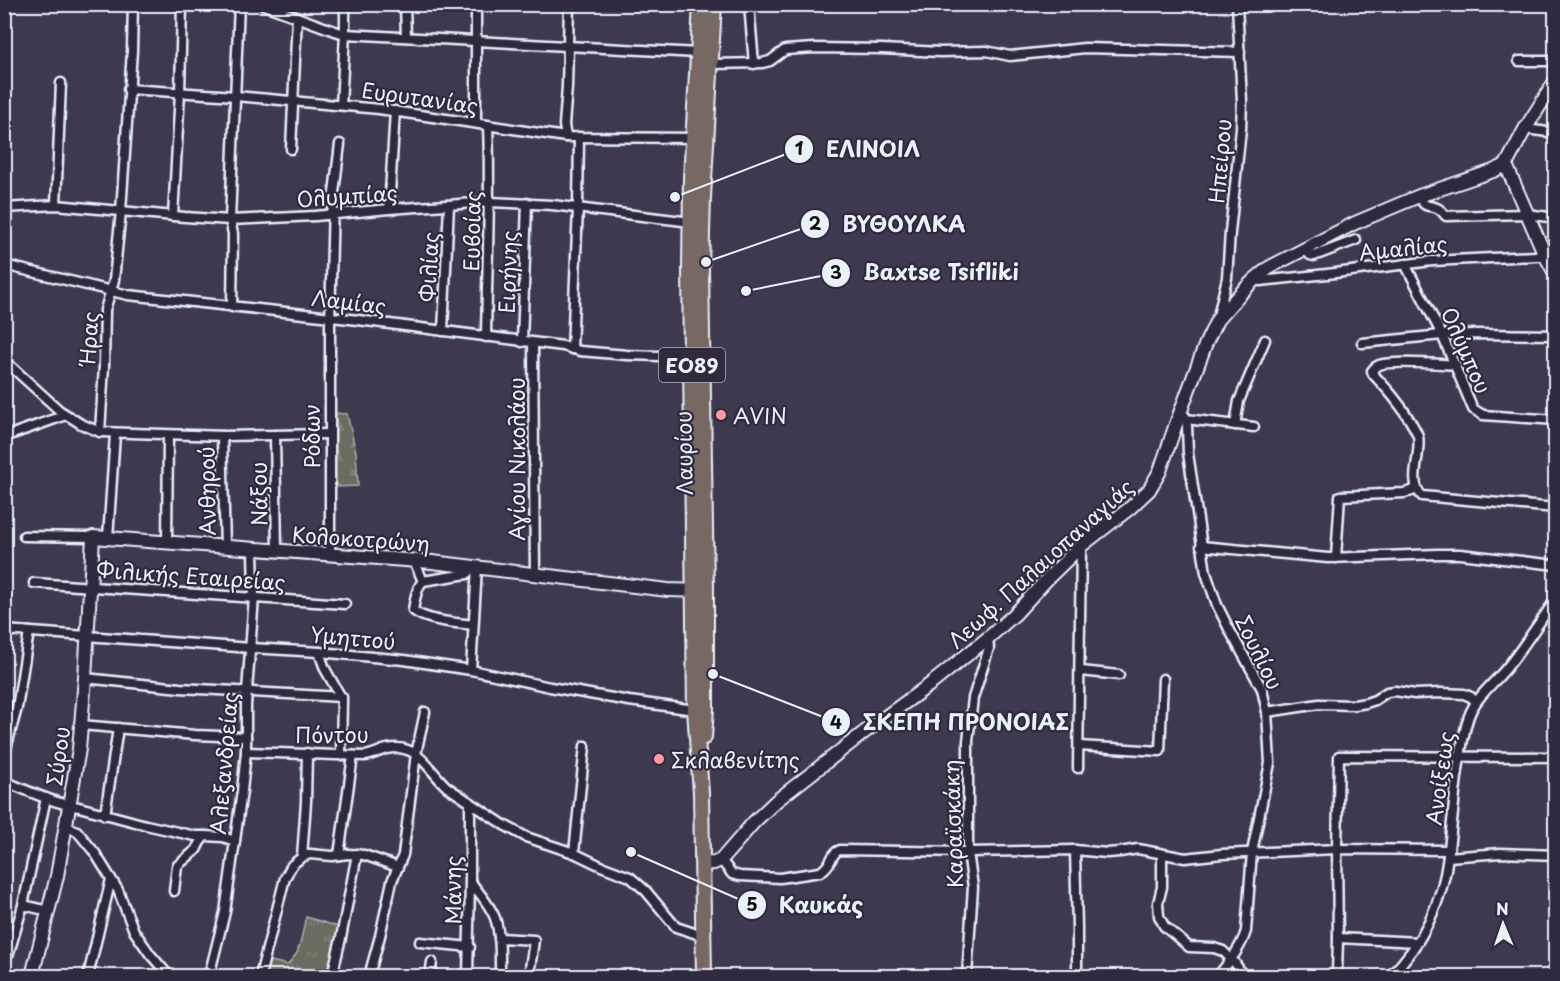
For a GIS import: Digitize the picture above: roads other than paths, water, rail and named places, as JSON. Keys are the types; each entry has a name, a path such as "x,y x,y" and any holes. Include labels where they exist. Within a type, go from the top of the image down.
{"main road":[{"name":"Λαυρίου","path":"701,4 698,53 703,197 700,591 695,710 701,793 704,976"},
{"name":"Λαυρίου","path":"701,793 706,709 690,269 691,222 711,64 714,4"}],"street":[{"name":"Ήρας","path":"100,432 105,310 114,280 132,51 133,4"},
{"path":"173,216 182,4"},
{"path":"232,307 233,234 230,220 239,4"},
{"path":"261,4 345,34 698,53"},
{"path":"340,105 345,4"},
{"path":"405,4 406,38"},
{"path":"476,4 476,123"},
{"path":"566,137 564,125 569,4"},
{"path":"749,4 754,64"},
{"path":"1003,4 1141,4"},
{"name":"Ηπείρου","path":"1217,320 1227,278 1241,129 1242,101 1237,4"},
{"path":"291,149 297,17"},
{"path":"711,64 754,64 770,61 785,50 814,48 940,52 986,51 1010,56 1085,48 1240,52"},
{"path":"1519,61 1556,61"},
{"path":"1556,80 1525,129 1506,165 1527,214 1550,255 1556,275"},
{"path":"56,206 61,83"},
{"name":"Ευρυτανίας","path":"128,89 236,96 395,111 566,137 700,138"},
{"path":"389,209 395,111"},
{"name":"Ευβοίας","path":"486,337 488,125"},
{"path":"1525,129 1556,133"},
{"path":"572,349 579,137"},
{"name":"Ρόδων","path":"330,555 330,317 333,215 340,144"},
{"name":"Λεωφ. Παλαιοπαναγιάς","path":"721,860 776,801 988,638 1082,546 1137,502 1154,483 1163,464 1183,415 1206,343 1217,320 1255,279 1270,267 1355,223 1419,196 1506,165"},
{"path":"1419,196 1422,203 1441,210 1446,216 1527,214 1556,218"},
{"name":"Ολυμπίας","path":"4,208 56,206 230,220 333,215 489,202 552,205 691,222"},
{"name":"Ειρήνης","path":"522,342 527,204"},
{"name":"Φιλίας","path":"443,331 449,205"},
{"path":"1304,249 1314,256 1356,240"},
{"name":"Αμαλίας","path":"1255,279 1260,281 1405,264 1550,255"},
{"name":"Ολύμπου","path":"1405,264 1442,335 1473,409 1483,415 1556,420"},
{"name":"Λαμίας","path":"4,265 128,295 330,317 572,349 627,355 692,357"},
{"path":"1362,343 1442,335 1556,335"},
{"path":"1235,425 1239,401 1265,340"},
{"name":"Αγίου Νικολάου","path":"533,343 535,574"},
{"path":"4,360 66,415 100,432 222,436 329,434"},
{"path":"1456,365 1382,364 1372,371 1400,403 1418,435 1415,476 1419,493 1422,496 1556,508"},
{"path":"4,437 66,415"},
{"path":"1183,415 1254,428"},
{"name":"Σουλίου","path":"1183,415 1206,573 1217,605 1259,683 1267,712 1270,763 1252,852 1246,931 1232,959 1218,976"},
{"path":"108,538 116,434"},
{"path":"167,543 168,435"},
{"name":"Νάξου","path":"275,435 277,551"},
{"name":"Ανθηρού","path":"222,436 225,546"},
{"path":"1336,558 1340,496 1404,493 1416,488"},
{"name":"Κολοκοτρώνη","path":"24,536 93,537 414,561 668,590 700,591"},
{"name":"Σύρου","path":"32,976 49,911 78,759 93,537"},
{"path":"1078,768 1082,546"},
{"path":"1201,546 1336,558 1451,554 1556,565"},
{"name":"Αλεξανδρείας","path":"209,976 225,912 246,752 247,691 254,597 253,549"},
{"path":"414,561 423,581"},
{"path":"473,625 416,614 413,610 415,598 423,581 467,574 476,567"},
{"path":"471,670 476,567"},
{"name":"Φιλικής Εταιρείας","path":"34,583 345,604"},
{"name":"Ανοίξεως","path":"1390,976 1405,961 1418,942 1440,893 1449,853 1460,757 1470,713 1476,702 1508,666 1556,599"},
{"name":"Υμηττού","path":"4,630 404,660 471,670 584,693 695,710"},
{"path":"4,756 17,708 29,632"},
{"name":"Καραϊσκάκη","path":"967,976 973,887 968,852 969,724 972,703 990,646 988,638"},
{"path":"319,652 325,669 342,697 341,755"},
{"path":"1080,671 1119,675"},
{"path":"85,678 180,688 342,697"},
{"path":"1079,746 1160,751 1163,679"},
{"path":"1267,712 1319,704 1360,704 1371,702 1386,692 1395,691 1414,694 1464,694 1476,702"},
{"path":"369,976 392,882 404,848 416,754 425,712"},
{"path":"81,725 246,737"},
{"path":"105,815 118,728"},
{"path":"574,853 585,746"},
{"name":"Πόντου","path":"246,752 370,756 392,748 416,754"},
{"path":"302,857 307,753"},
{"path":"416,754 424,760 439,779 504,825 526,837 574,853 630,877 646,891 676,927 703,936"},
{"path":"339,855 353,756"},
{"path":"1337,975 1339,756 1556,757"},
{"path":"4,781 69,806 195,836 223,837 235,841"},
{"path":"9,953 46,798"},
{"name":"Μάνης","path":"468,976 470,802"},
{"path":"66,827 77,831 85,840 118,890 134,931 169,976"},
{"path":"174,891 177,866 196,850 205,836"},
{"path":"702,864 721,860 732,874 780,879 820,872 826,869 832,856 840,850 968,852 1075,850 1107,853 1138,849 1185,858 1252,852 1337,849 1556,855"},
{"path":"1075,850 1077,976"},
{"path":"260,976 285,878 292,865 302,857 310,854 332,856 357,854 376,858 398,867"},
{"path":"332,976 357,854"},
{"path":"1162,854 1162,887 1158,906 1160,919 1164,926 1190,947 1219,949 1232,959 1243,976"},
{"path":"88,976 111,879"},
{"path":"470,881 490,908 495,919 499,938 500,976"},
{"path":"22,904 49,911"},
{"path":"499,938 534,940 529,976"},
{"path":"1338,938 1418,942"},
{"path":"420,942 470,947"},
{"path":"430,976 432,962"}],"place":[{"name":"ΕΛΙΝΟΙΛ","path":"675,197"},
{"name":"ΒΥΘΟΥΛΚΑ","path":"706,262"},
{"name":"Baxtse Tsifliki","path":"746,291"},
{"name":"AVIN","path":"721,415"},
{"name":"ΣΚΕΠΗ ΠΡΟΝΟΙΑΣ","path":"713,674"},
{"name":"Σκλαβενίτης","path":"659,759"},
{"name":"Καυκάς","path":"631,852"}]}
